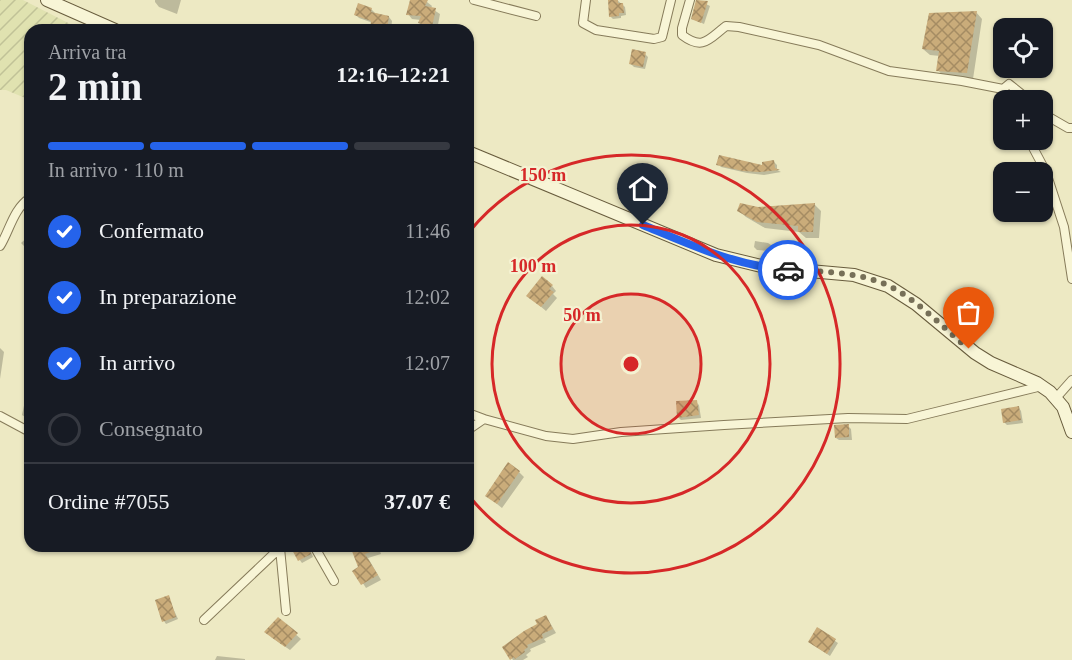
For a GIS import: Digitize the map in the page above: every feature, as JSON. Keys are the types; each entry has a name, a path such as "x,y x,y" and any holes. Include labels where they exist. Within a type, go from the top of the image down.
{"street":[{"path":"47,0 101,24"},
{"path":"474,0 536,16"},
{"path":"586,0 583,23 596,30 654,39 662,37 671,0"},
{"path":"690,0 682,36 691,43 705,42 726,26 739,27 819,45 889,71 1003,88 1009,84 1016,90"},
{"path":"1053,119 1072,128"},
{"path":"1034,150 1046,172 1064,227 1072,279"},
{"path":"474,154 699,248 737,261 781,269 854,275 885,284 908,298 979,356 1042,386 1056,398 1067,415 1072,432"},
{"path":"0,246 16,213 24,203"},
{"path":"1056,398 1072,380"},
{"path":"474,415 546,436 573,439 621,432 735,424 848,418 907,419 1042,386"},
{"path":"0,416 24,429"},
{"path":"474,420 484,419"},
{"path":"474,426 484,419"},
{"path":"204,620 276,552"},
{"path":"281,552 285,611"},
{"path":"317,552 334,581"}],"green space":[{"path":"0,0 23,0 70,24 24,24 24,98 0,90"}],"building":[{"path":"410,0 428,0 425,6 436,8 433,24 418,23 421,16 406,15"},
{"path":"608,0 618,0 618,3 623,3 624,13 609,17"},
{"path":"696,0 708,1 701,23 691,19"},
{"path":"358,3 372,8 371,12 389,16 388,24 371,24 371,21 354,15"},
{"path":"977,11 967,73 936,71 939,51 922,49 929,13"},
{"path":"632,49 646,52 643,67 629,64"},
{"path":"719,155 762,165 762,162 774,160 775,168 780,170 743,171 716,165"},
{"path":"740,203 758,207 815,203 813,232 798,232 798,226 757,222 737,211"},
{"path":"542,276 553,285 549,289 554,292 541,307 526,296"},
{"path":"697,400 699,415 677,418 676,401"},
{"path":"1019,406 1021,420 1003,423 1001,409"},
{"path":"849,424 849,437 835,438 834,425"},
{"path":"508,462 520,471 497,504 485,496"},
{"path":"293,552 310,552 311,554 298,561"},
{"path":"352,552 370,552 365,554 378,575 361,585 352,571 358,567"},
{"path":"169,595 176,617 162,622 155,600"},
{"path":"546,615 553,629 542,634 543,638 527,645 525,652 510,660 502,647 537,624 535,620"},
{"path":"278,617 298,633 285,647 264,632"},
{"path":"817,627 836,639 827,654 808,642"}],"way so far":[{"path":"788,270 854,275 885,284 916,304 969,349"}],"route":[{"path":"643,225 708,252 737,261 788,270"}]}
